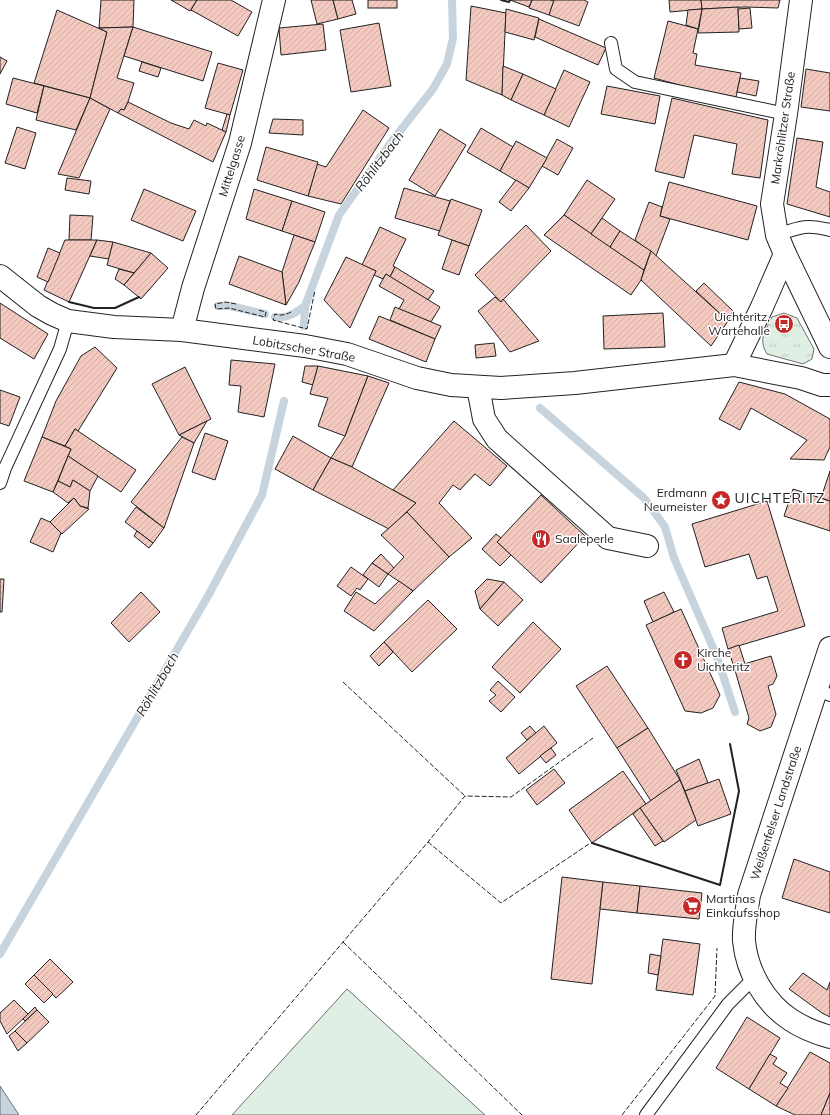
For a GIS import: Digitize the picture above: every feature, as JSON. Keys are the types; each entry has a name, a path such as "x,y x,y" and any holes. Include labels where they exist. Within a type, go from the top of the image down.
{"street":[{"name":"Mittelgasse","path":"182,330 193,288 240,143 270,11 274,0"},
{"name":"Markröhlitzer Straße","path":"781,244 772,204 801,0"},
{"path":"781,244 830,347"},
{"path":"734,365 762,306 781,244"},
{"name":"Lobitzscher Straße","path":"0,276 38,306 68,321 114,328 182,330 305,346 347,354 417,378 451,385 508,388 642,376 734,365 801,378 830,386"},
{"path":"478,387 484,419 497,439 608,538 647,546"},
{"name":"Weißenfelser Landstraße","path":"830,648 823,692 750,895 744,940 748,960 754,978 765,995 778,1010 791,1021 808,1030 830,1037"}],"lane":[{"path":"611,43 616,69 636,82 786,114"},
{"path":"781,244 798,227 814,226 830,230"},
{"path":"0,483 5,468 60,349 68,321"},
{"path":"646,1115 728,1004 754,978"}],"green space":[{"path":"784,313 797,318 814,349 812,359 803,364 767,354 764,349 763,340 765,331 772,317"},
{"path":"347,989 485,1115 232,1115"}],"shaded area":[{"path":"0,1086 19,1115 0,1115"}],"building":[{"path":"101,0 134,0 133,27 99,28"},
{"path":"171,0 197,0 190,11"},
{"path":"197,0 231,0 252,12 238,36 191,10"},
{"path":"311,0 333,0 338,19 317,24"},
{"path":"333,0 352,0 356,14 338,19"},
{"path":"368,0 397,0 397,8 368,8"},
{"path":"510,0 532,0 529,7"},
{"path":"532,0 554,1 549,15 529,8"},
{"path":"554,0 584,0 588,2 579,26 549,15"},
{"path":"669,0 701,0 702,9 670,12"},
{"path":"701,0 780,0 778,8 745,7 702,9"},
{"path":"471,6 506,13 502,95 466,80"},
{"path":"738,7 739,32 698,33 702,9"},
{"path":"750,8 752,28 739,29 738,9"},
{"path":"506,9 539,18 534,40 505,32"},
{"path":"702,9 698,29 686,25 688,10"},
{"path":"57,10 107,32 90,98 34,83"},
{"path":"539,19 606,48 598,65 535,37"},
{"path":"668,21 698,29 693,53 697,54 695,65 741,73 736,97 683,87 654,78"},
{"path":"379,23 391,86 351,92 340,30"},
{"path":"323,24 326,50 281,55 279,28"},
{"path":"133,27 117,78 134,83 124,110 121,109 118,113 90,98 107,32 99,28"},
{"path":"133,27 212,52 203,81 124,56"},
{"path":"0,57 7,61 0,74"},
{"path":"142,62 161,68 158,77 139,71"},
{"path":"218,63 243,70 230,115 205,108"},
{"path":"503,66 523,74 511,100 502,95"},
{"path":"806,69 830,73 830,111 801,107"},
{"path":"564,70 590,82 569,127 544,115"},
{"path":"523,74 556,89 544,115 511,100"},
{"path":"13,78 44,86 37,113 6,104"},
{"path":"740,78 759,81 756,96 737,92"},
{"path":"44,86 90,98 76,130 36,120"},
{"path":"607,86 660,96 655,124 601,114"},
{"path":"90,98 110,109 79,178 58,174"},
{"path":"672,98 768,120 760,178 732,174 737,144 694,135 684,178 655,171"},
{"path":"128,102 171,123 189,129 194,120 206,126 207,123 226,132 213,162 118,113 121,109 124,110"},
{"path":"363,110 389,128 341,204 308,196 317,164 326,167"},
{"path":"227,114 230,115 226,132 222,130"},
{"path":"273,119 303,120 303,135 269,133"},
{"path":"17,127 36,133 25,169 5,163"},
{"path":"481,128 513,147 500,171 467,152"},
{"path":"440,129 466,145 435,196 409,180"},
{"path":"797,138 823,142 816,187 830,192 830,217 787,204"},
{"path":"557,139 573,148 558,175 542,166"},
{"path":"516,141 547,158 529,188 500,171"},
{"path":"266,147 318,162 308,196 257,180"},
{"path":"67,178 91,181 89,194 65,190"},
{"path":"516,180 529,188 511,211 499,202"},
{"path":"587,180 615,199 591,234 564,215"},
{"path":"669,182 757,206 748,240 660,216"},
{"path":"404,188 450,201 440,231 395,218"},
{"path":"144,189 196,211 183,241 131,220"},
{"path":"254,189 292,201 282,231 246,219"},
{"path":"451,199 482,210 469,246 438,235"},
{"path":"292,201 325,212 315,242 282,231"},
{"path":"649,202 662,207 660,216 670,219 656,256 635,240"},
{"path":"70,215 93,216 91,240 69,240"},
{"path":"564,215 644,270 641,280 631,295 544,235"},
{"path":"602,218 620,231 610,247 591,234"},
{"path":"526,225 551,251 501,302 475,275"},
{"path":"380,227 406,239 393,266 395,267 390,277 386,274 383,279 374,275 376,271 362,265"},
{"path":"620,231 651,251 644,270 610,247"},
{"path":"294,235 315,242 299,282 286,305 282,272"},
{"path":"65,240 97,240 69,302 44,290"},
{"path":"97,240 113,242 109,259 90,256"},
{"path":"452,240 469,246 459,275 442,269"},
{"path":"113,242 151,253 134,273 107,265"},
{"path":"48,248 60,253 48,282 37,277"},
{"path":"651,251 728,321 711,346 641,280"},
{"path":"151,253 168,268 141,299 124,285"},
{"path":"239,256 282,272 286,305 229,284"},
{"path":"346,257 376,271 350,328 324,300"},
{"path":"395,267 434,291 428,300 390,277"},
{"path":"119,269 134,273 124,285 115,279"},
{"path":"386,274 440,307 431,322 399,309 404,300 379,286"},
{"path":"704,283 733,311 728,321 696,291"},
{"path":"495,297 501,302 503,299 539,341 510,352 478,311"},
{"path":"0,303 48,334 34,359 0,338"},
{"path":"395,307 441,326 435,339 390,320"},
{"path":"663,313 665,347 604,349 603,316"},
{"path":"379,316 435,339 426,362 369,339"},
{"path":"494,343 496,356 476,358 475,345"},
{"path":"95,347 117,368 78,431 75,429 65,446 42,437 56,401 81,356"},
{"path":"231,360 275,364 264,417 238,412 241,386 229,385"},
{"path":"305,366 318,366 313,385 302,382"},
{"path":"318,366 368,376 345,436 318,426 328,398 310,394"},
{"path":"185,367 211,419 179,435 152,384"},
{"path":"368,376 389,383 352,467 331,458 345,436"},
{"path":"739,382 785,394 830,419 830,447 824,460 790,459 807,440 751,408 740,430 719,419"},
{"path":"0,390 20,397 9,426 0,423"},
{"path":"207,421 194,443 179,435"},
{"path":"454,421 507,466 490,486 475,474 460,490 453,485 439,503 472,538 449,557 407,512 416,503 393,490"},
{"path":"75,429 136,470 121,492 68,456 71,449 65,446"},
{"path":"205,433 228,441 215,480 192,472"},
{"path":"293,436 331,458 313,490 275,469"},
{"path":"42,437 71,449 53,492 24,481"},
{"path":"182,437 194,443 164,528 131,502"},
{"path":"68,456 98,476 90,491 73,480 70,487 58,481"},
{"path":"331,458 352,467 416,503 389,529 313,490"},
{"path":"830,471 830,501 821,498"},
{"path":"73,480 90,491 88,508 80,506 74,498 68,503 53,492 58,481 70,487"},
{"path":"793,489 830,501 830,531 784,516"},
{"path":"541,495 585,536 541,583 497,542"},
{"path":"74,498 80,506 89,509 62,534 50,522"},
{"path":"767,501 805,626 728,649 722,628 778,611 767,576 757,579 749,554 705,567 692,524"},
{"path":"136,507 164,528 153,543 125,522"},
{"path":"407,512 449,557 413,591 388,574 404,557 381,535"},
{"path":"41,518 50,522 61,533 53,552 30,542"},
{"path":"137,531 153,543 149,548 134,536"},
{"path":"496,534 501,538 497,542 511,555 500,566 482,549"},
{"path":"381,554 394,568 388,574 372,563"},
{"path":"372,563 388,574 379,587 363,575"},
{"path":"351,567 368,579 360,590 357,588 351,596 337,586"},
{"path":"0,579 4,579 2,612 0,612"},
{"path":"487,579 504,582 480,609 475,591"},
{"path":"399,581 413,591 374,631 344,611 356,592 375,604"},
{"path":"504,582 523,600 498,626 480,609"},
{"path":"141,592 160,612 129,642 111,623"},
{"path":"664,592 674,612 653,622 644,601"},
{"path":"428,600 457,629 412,672 384,642"},
{"name":"Kirche Uichteritz","path":"681,609 720,695 713,708 701,713 685,711 646,625"},
{"path":"533,622 561,649 520,693 492,667"},
{"path":"384,642 393,652 379,666 370,656"},
{"path":"739,645 745,664 734,667 728,649"},
{"path":"771,656 777,676 773,684 768,686 776,714 771,727 760,731 747,724 749,718 734,667"},
{"path":"607,666 648,728 617,748 576,686"},
{"path":"498,681 515,697 501,712 489,701 496,695 490,690"},
{"path":"530,726 536,733 527,740 521,733"},
{"path":"544,726 557,743 519,774 506,758"},
{"path":"648,728 680,780 651,801 617,748"},
{"path":"551,748 556,755 546,763 540,756"},
{"path":"699,759 708,783 685,791 676,770"},
{"path":"554,769 565,783 537,805 526,790"},
{"path":"623,771 646,804 592,843 569,810"},
{"path":"719,779 731,814 698,826 685,791"},
{"path":"680,780 696,820 664,842 640,808"},
{"path":"640,808 663,841 655,846 633,814"},
{"path":"794,859 830,872 830,913 782,898"},
{"path":"562,877 603,882 592,984 551,979"},
{"path":"603,882 640,886 637,913 600,909"},
{"path":"640,886 702,893 699,919 637,913"},
{"path":"663,939 700,944 693,995 656,990"},
{"path":"650,954 661,956 658,975 648,973"},
{"path":"50,959 73,982 56,998 34,975"},
{"path":"803,973 827,990 830,982 830,1017 822,1013 789,989"},
{"path":"34,975 53,994 44,1003 25,984"},
{"path":"14,1000 28,1014 7,1034 0,1021 0,1013"},
{"path":"35,1007 37,1010 25,1021 23,1019"},
{"path":"37,1010 49,1022 27,1043 15,1031"},
{"path":"747,1017 780,1038 749,1089 716,1068"},
{"path":"15,1031 27,1043 18,1051 9,1036"},
{"path":"810,1052 830,1063 830,1093 821,1115 795,1115 776,1106"},
{"path":"770,1054 777,1058 773,1064 787,1073 780,1083 788,1088 776,1106 749,1089"},
{"path":"830,1093 830,1115 821,1115"}],"waterway":[{"name":"Röhlitzbach","path":"304,326 305,306 339,215 392,141 433,89 447,64 453,38 452,0"},
{"path":"218,306 230,306 265,314"},
{"path":"275,317 287,316 305,306"},
{"name":"Röhlitzbach","path":"0,954 208,596 262,495 284,401"},
{"path":"540,408 644,498 665,527 674,558 717,657 735,712"}],"fence":[{"path":"291,312 283,315 275,314 273,320 307,329 315,290"},
{"path":"236,304 226,302 215,304 216,309 229,308 265,317 266,312 258,310"},
{"path":"343,682 465,796"},
{"path":"196,1115 428,842 465,796 511,797 593,738"},
{"path":"428,842 501,903 589,844"},
{"path":"343,942 522,1115"},
{"path":"622,1115 715,996 717,948"}],"wall":[{"path":"501,0 509,2 510,0"},
{"path":"69,302 94,308 115,308 139,297"},
{"path":"592,843 720,885 739,791 730,744"}],"place":[{"name":"Uichteritz, Wartehalle","path":"784,324"},
{"name":"Erdmann Neumeister","path":"721,500"},
{"name":"Saaleperle","path":"541,539"},
{"name":"Kirche Uichteritz","path":"683,660"},
{"name":"Martinas Einkaufsshop","path":"692,906"}],"district":[{"name":"UICHTERITZ","path":"780,498"}]}
